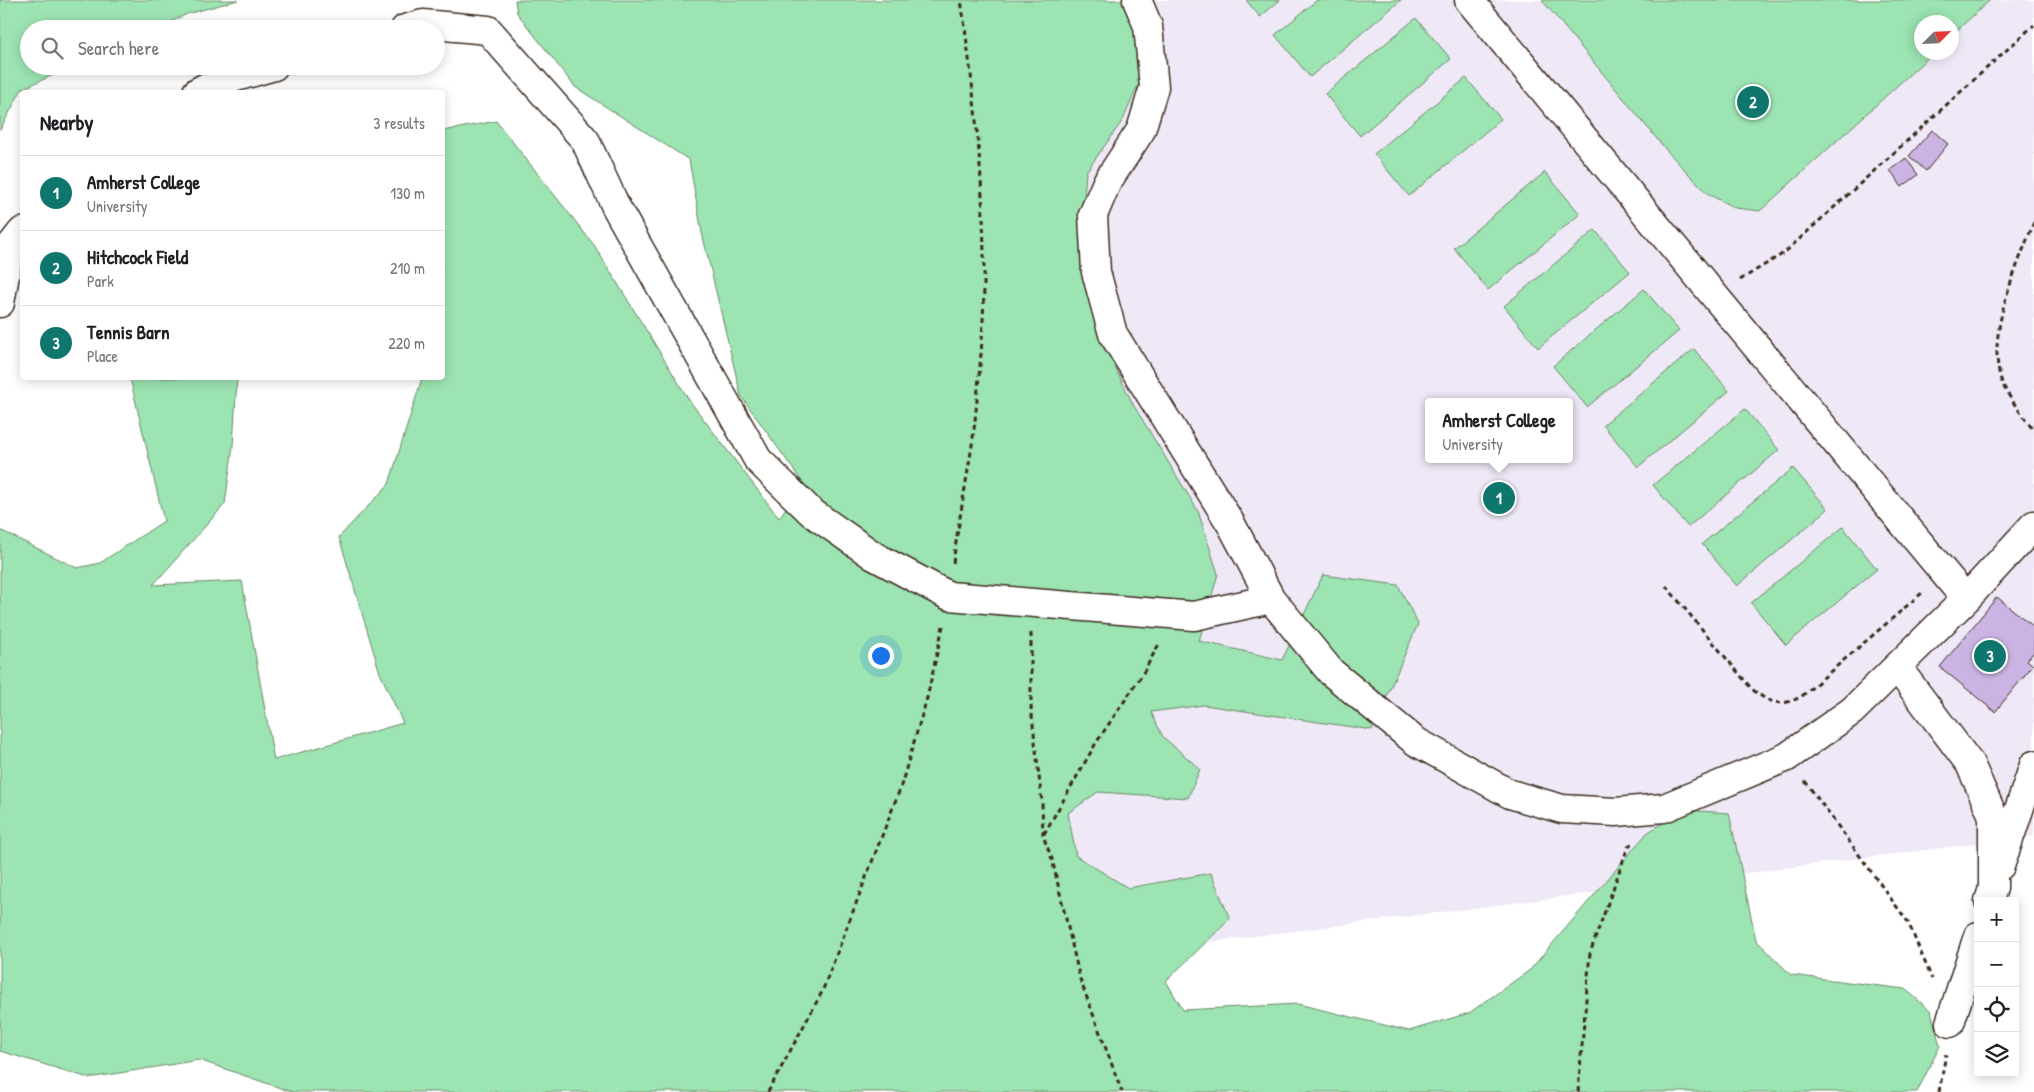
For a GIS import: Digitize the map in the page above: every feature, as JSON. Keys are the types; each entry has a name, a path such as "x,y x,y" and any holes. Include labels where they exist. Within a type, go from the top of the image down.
{"lane":[{"path":"1137,0 1148,26 1154,87 1142,130 1107,182 1093,215 1096,272 1113,334 1231,524 1271,599 1331,672 1415,741 1510,794 1562,809 1616,812 1664,808 1787,757 1852,711 1966,599 2034,525"},
{"path":"1469,0 1966,599"},
{"path":"445,26 488,30 585,140 616,207 758,460 811,512 874,556 949,596 1194,616 1271,599"},
{"path":"201,90 212,84 243,75"},
{"path":"0,303 10,247 20,234"},
{"path":"1897,667 1970,764 1993,816 1991,895"},
{"path":"1991,895 2034,766"},
{"path":"1950,1024 1976,942"}],"path":[{"path":"1714,296 1784,253 2034,25"},
{"path":"2034,222 2004,303 1996,350 2004,386 2034,431"},
{"path":"1666,586 1751,688 1762,698 1775,704 1790,703 1802,696 1945,574"},
{"path":"1011,602 1031,630 1031,707 1042,802 1043,836 1052,859 1080,979 1122,1092"},
{"path":"1043,836 1096,743 1142,675 1159,644 1194,616"},
{"path":"1787,757 1908,922 1950,1024 1943,1079 1939,1092"},
{"path":"1578,1092 1590,953 1628,847 1664,808"}],"shaded area":[{"path":"961,0 2034,0 2034,836 822,992"}],"green space":[{"path":"0,0 238,0 187,14 175,20 20,20 20,75 53,75 20,90 0,130"},
{"path":"515,0 1127,0 1136,25 1139,83 1123,120 1086,172 1082,227 1098,333 1134,406 1198,511 1218,574 1199,641 1282,660 1323,575 1398,585 1418,624 1372,730 1204,705 1151,712 1163,737 1200,769 1188,798 1098,792 1068,813 1076,856 1128,888 1211,873 1230,919 1166,981 1183,1010 1298,1004 1409,1031 1469,1013 1530,970 1647,833 1683,810 1729,813 1756,940 1791,975 1905,989 1931,1011 1940,1046 1917,1092 292,1092 199,1060 89,1078 0,1051 0,530 77,568 100,563 164,521 130,380 237,380 233,446 225,504 153,585 242,581 274,760 403,723 380,673 339,537 389,484 421,380 445,380 445,131 496,121 594,245 689,400 779,518 803,483 741,396 702,233 689,160 575,87 517,13"},
{"path":"1246,0 1280,0 1260,17"},
{"path":"1317,0 1401,0 1310,77 1275,35"},
{"path":"1542,0 1990,0 1959,29 1959,15 1914,15 1914,60 1925,60 1760,211 1735,208 1708,194 1667,151"},
{"path":"1416,18 1451,59 1360,136 1325,94"},
{"path":"1466,78 1501,119 1409,196 1374,154"},
{"path":"1545,172 1580,214 1488,290 1454,248"},
{"path":"1595,230 1630,272 1538,348 1504,306"},
{"path":"1644,289 1679,331 1587,407 1553,366"},
{"path":"1694,349 1729,391 1638,467 1603,425"},
{"path":"1745,409 1779,450 1688,527 1653,485"},
{"path":"1793,468 1828,509 1737,586 1702,544"},
{"path":"1843,527 1877,569 1786,645 1751,603"}],"building":[{"path":"1932,130 1948,144 1926,171 1909,156"},
{"path":"1906,158 1918,175 1902,187 1890,170"},
{"path":"1997,597 2034,627 2034,652 2027,660 2033,665 1995,712 1940,667"}],"place":[{"name":"Hitchcock Field","path":"1753,102"},
{"name":"Amherst College","path":"1499,498"},
{"name":"Tennis Barn","path":"1990,656"}]}
